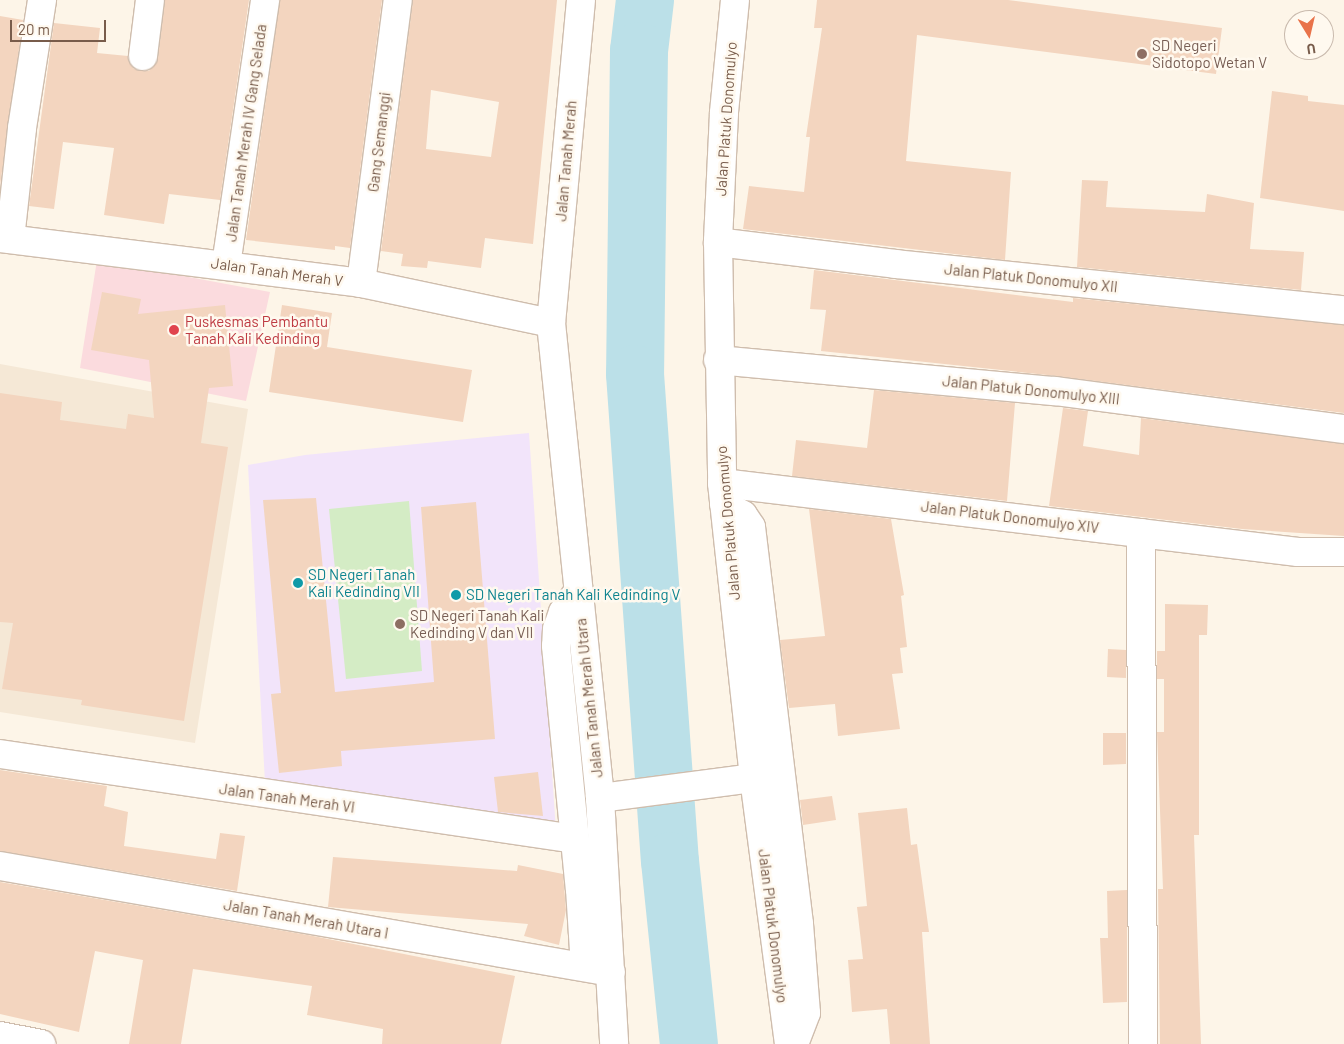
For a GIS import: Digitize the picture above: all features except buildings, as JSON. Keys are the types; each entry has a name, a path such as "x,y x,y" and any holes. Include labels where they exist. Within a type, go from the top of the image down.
{"street":[{"path":"5,238 42,0"},
{"path":"143,56 150,0"},
{"name":"Jalan Tanah Merah IV Gang Selada","path":"226,265 265,0"},
{"name":"Gang Semanggi","path":"361,283 398,0"},
{"name":"Jalan Tanah Merah","path":"551,323 581,0"},
{"name":"Jalan Platuk Donomulyo","path":"735,0 724,113 718,242 718,360 723,493 742,780 789,1044"},
{"name":"Jalan Tanah Merah V","path":"5,238 361,283 551,323"},
{"name":"Jalan Platuk Donomulyo XII","path":"718,242 1344,310"},
{"name":"Jalan Tanah Merah Utara","path":"551,323 577,593 610,796 611,972 614,1044"},
{"name":"Jalan Platuk Donomulyo XIII","path":"718,360 1055,391 1344,429"},
{"path":"723,493 751,527 801,950 806,1013 794,1044"},
{"name":"Jalan Platuk Donomulyo XIV","path":"723,493 1141,533 1298,552 1344,552"},
{"path":"1141,533 1144,1044"},
{"path":"577,593 562,612 557,629 556,646 575,839 585,967"},
{"name":"Jalan Tanah Merah VI","path":"0,754 575,839"},
{"path":"610,796 742,780"},
{"name":"Jalan Tanah Merah Utara I","path":"0,866 611,972"},
{"path":"0,1036 41,1044"}],"shaded area":[{"name":"Puskesmas Pembantu Tanah Kali Kedinding","path":"97,260 270,292 246,401 80,368"},
{"path":"0,364 248,409 195,743 0,712"},
{"name":"SD Negeri Tanah Kali Kedinding V dan VII","path":"529,433 556,831 265,783 248,465 305,455"}],"green space":[{"path":"409,501 422,671 346,679 329,509"}],"waterway":[{"path":"645,0 639,51 635,374 670,861 689,1044"}],"place":[{"name":"SD Negeri Sidotopo Wetan V","path":"1142,54"},
{"name":"Puskesmas Pembantu Tanah Kali Kedinding","path":"174,330"},
{"name":"SD Negeri Tanah Kali Kedinding VII","path":"298,583"},
{"name":"SD Negeri Tanah Kali Kedinding V","path":"456,595"},
{"name":"SD Negeri Tanah Kali Kedinding V dan VII","path":"400,624"}]}
